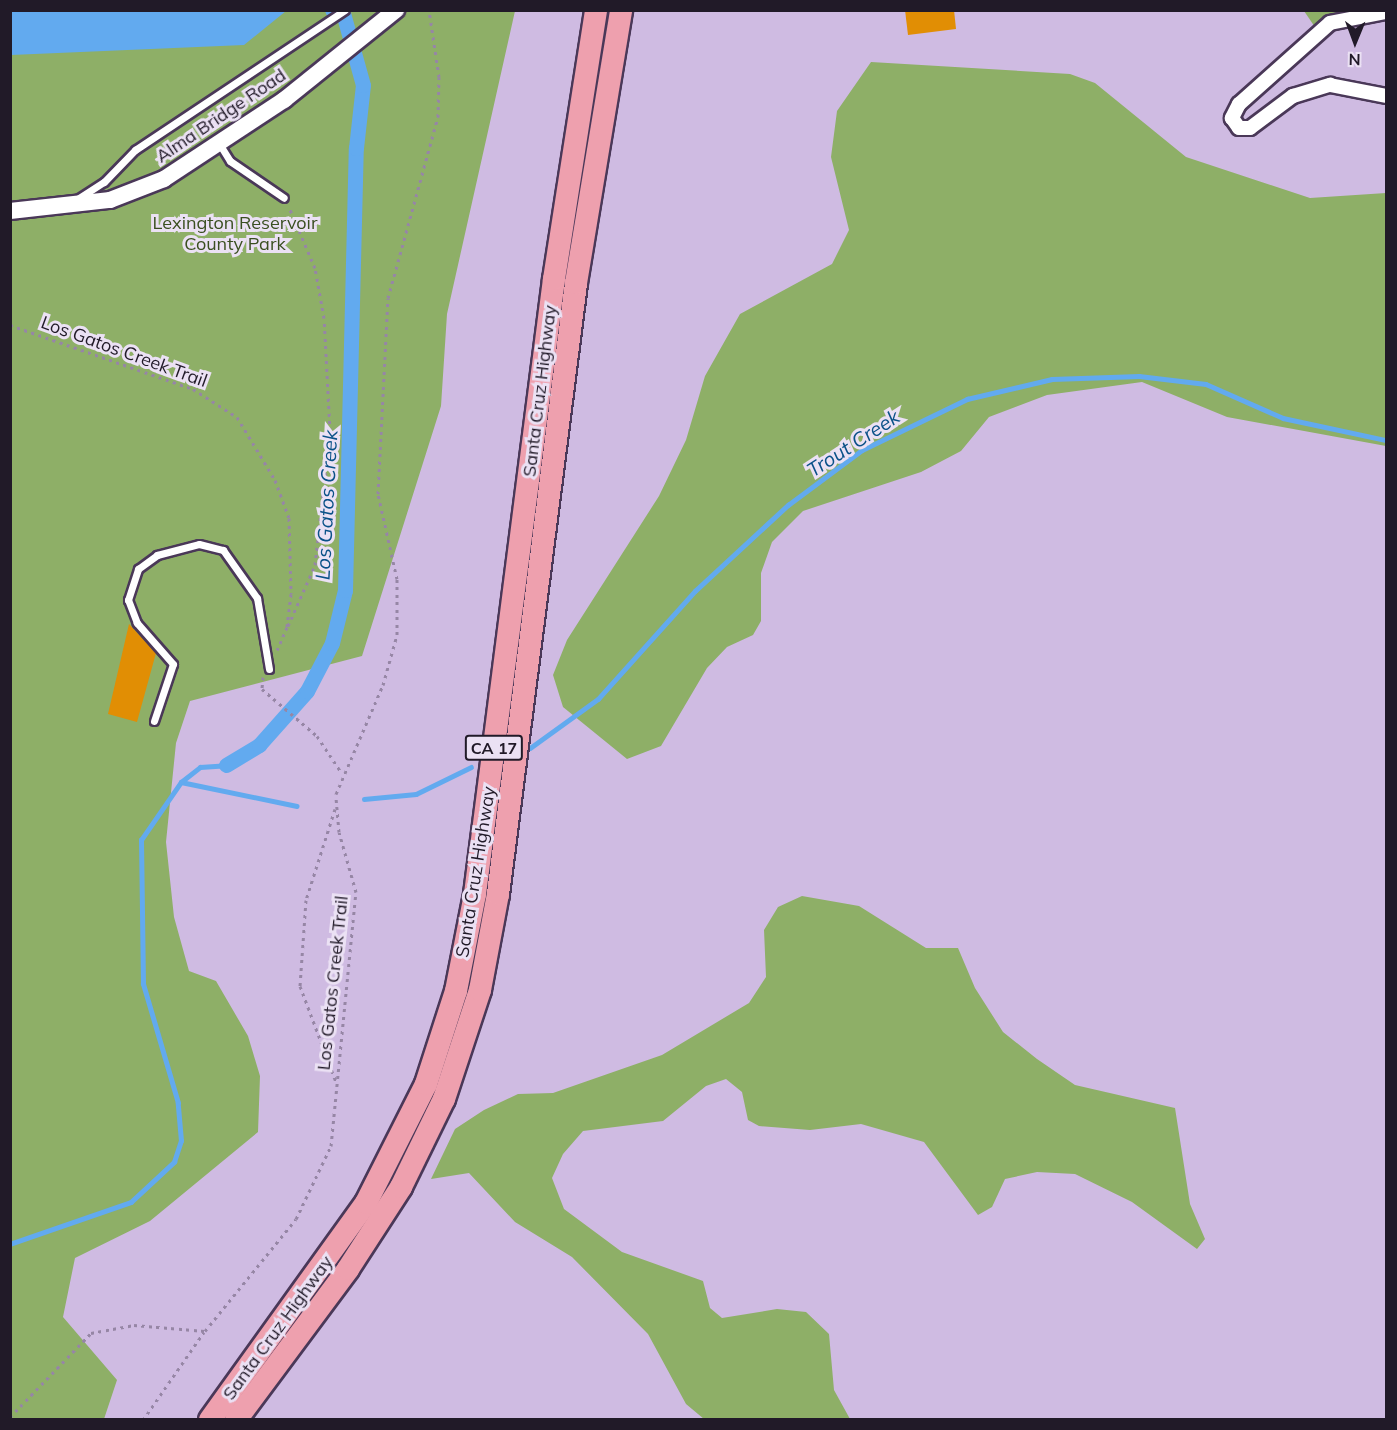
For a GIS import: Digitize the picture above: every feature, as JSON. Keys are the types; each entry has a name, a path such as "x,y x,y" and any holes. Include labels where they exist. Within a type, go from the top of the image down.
{"highway":[{"name":"Santa Cruz Highway","path":"210,1419 366,1203 412,1117 450,1012 473,905 554,279 596,10"},
{"name":"Santa Cruz Highway","path":"236,1419 348,1269 401,1187 444,1099 480,990 498,894 576,283 621,10"}],"street":[{"name":"Alma Bridge Road","path":"10,211 65,207 135,191 220,145 284,100 396,10"},
{"path":"1386,12 1330,23 1239,104 1232,118 1239,128 1250,128 1293,96 1330,85 1386,96"}],"lane":[{"path":"65,207 105,182 135,150 345,10"},
{"path":"220,145 230,161 284,198"},
{"path":"154,721 173,664 137,623 128,600 138,569 157,555 199,544 223,550 257,598 268,669"}],"path":[{"path":"341,772 383,686 397,635 397,579 378,494 387,309 438,117 439,77 429,10"},
{"path":"284,198 315,268 324,318 330,431 315,565 287,627"},
{"name":"Los Gatos Creek Trail","path":"10,325 192,389 237,417 275,480 289,518 293,558 287,627 268,669 262,689 317,736 341,772 335,808 356,892 331,1146 310,1196 205,1331 143,1419"},
{"path":"335,808 306,900 300,986 337,1086"},
{"path":"10,1417 91,1333 134,1325 205,1331"}],"green space":[{"name":"Lexington Reservoir County Park","path":"10,11 515,11 447,314 441,406 362,656 190,701 176,743 166,842 174,917 189,971 216,981 248,1036 260,1076 258,1132 150,1221 75,1258 63,1317 117,1380 104,1419 11,1419"},
{"path":"1304,11 1386,11 1317,30"},
{"path":"871,62 1070,74 1095,83 1186,157 1310,198 1386,193 1386,446 1227,417 1142,382 1047,395 989,417 961,451 921,472 803,511 772,542 761,573 761,621 753,635 727,647 707,668 661,746 627,759 563,707 553,675 567,640 659,496 686,440 705,376 740,314 832,264 849,230 831,157 837,111"},
{"path":"802,896 859,906 926,948 958,948 975,988 1003,1032 1037,1059 1075,1085 1175,1108 1190,1204 1205,1239 1197,1249 1132,1202 1075,1174 1037,1172 1005,1179 992,1207 978,1215 924,1142 861,1124 810,1130 759,1126 748,1120 742,1092 726,1079 706,1086 663,1121 583,1131 563,1154 552,1178 564,1209 622,1252 703,1281 710,1308 722,1318 777,1309 806,1312 829,1334 834,1390 850,1419 704,1419 686,1404 648,1334 572,1257 515,1222 469,1173 431,1179 455,1129 484,1110 518,1094 553,1093 662,1055 749,1003 766,977 764,930 778,907"}],"water":[{"path":"10,11 286,11 244,45 11,55"}],"building":[{"path":"905,10 954,10 956,29 908,35"},
{"path":"129,624 156,653 137,722 108,714"}],"waterway":[{"name":"Los Gatos Creek","path":"226,765 259,745 307,691 332,643 345,590 356,148 363,85 343,13 332,10"},
{"name":"Trout Creek","path":"530,748 598,699 695,591 788,505 862,450 967,399 1052,379 1139,376 1206,384 1283,418 1386,440"},
{"name":"Los Gatos Creek","path":"10,1244 131,1202 174,1162 181,1141 178,1103 143,984 141,840 181,782 200,767 226,765"},
{"name":"Trout Creek","path":"364,799 416,794 471,767"},
{"name":"Trout Creek","path":"181,782 297,806"}]}
